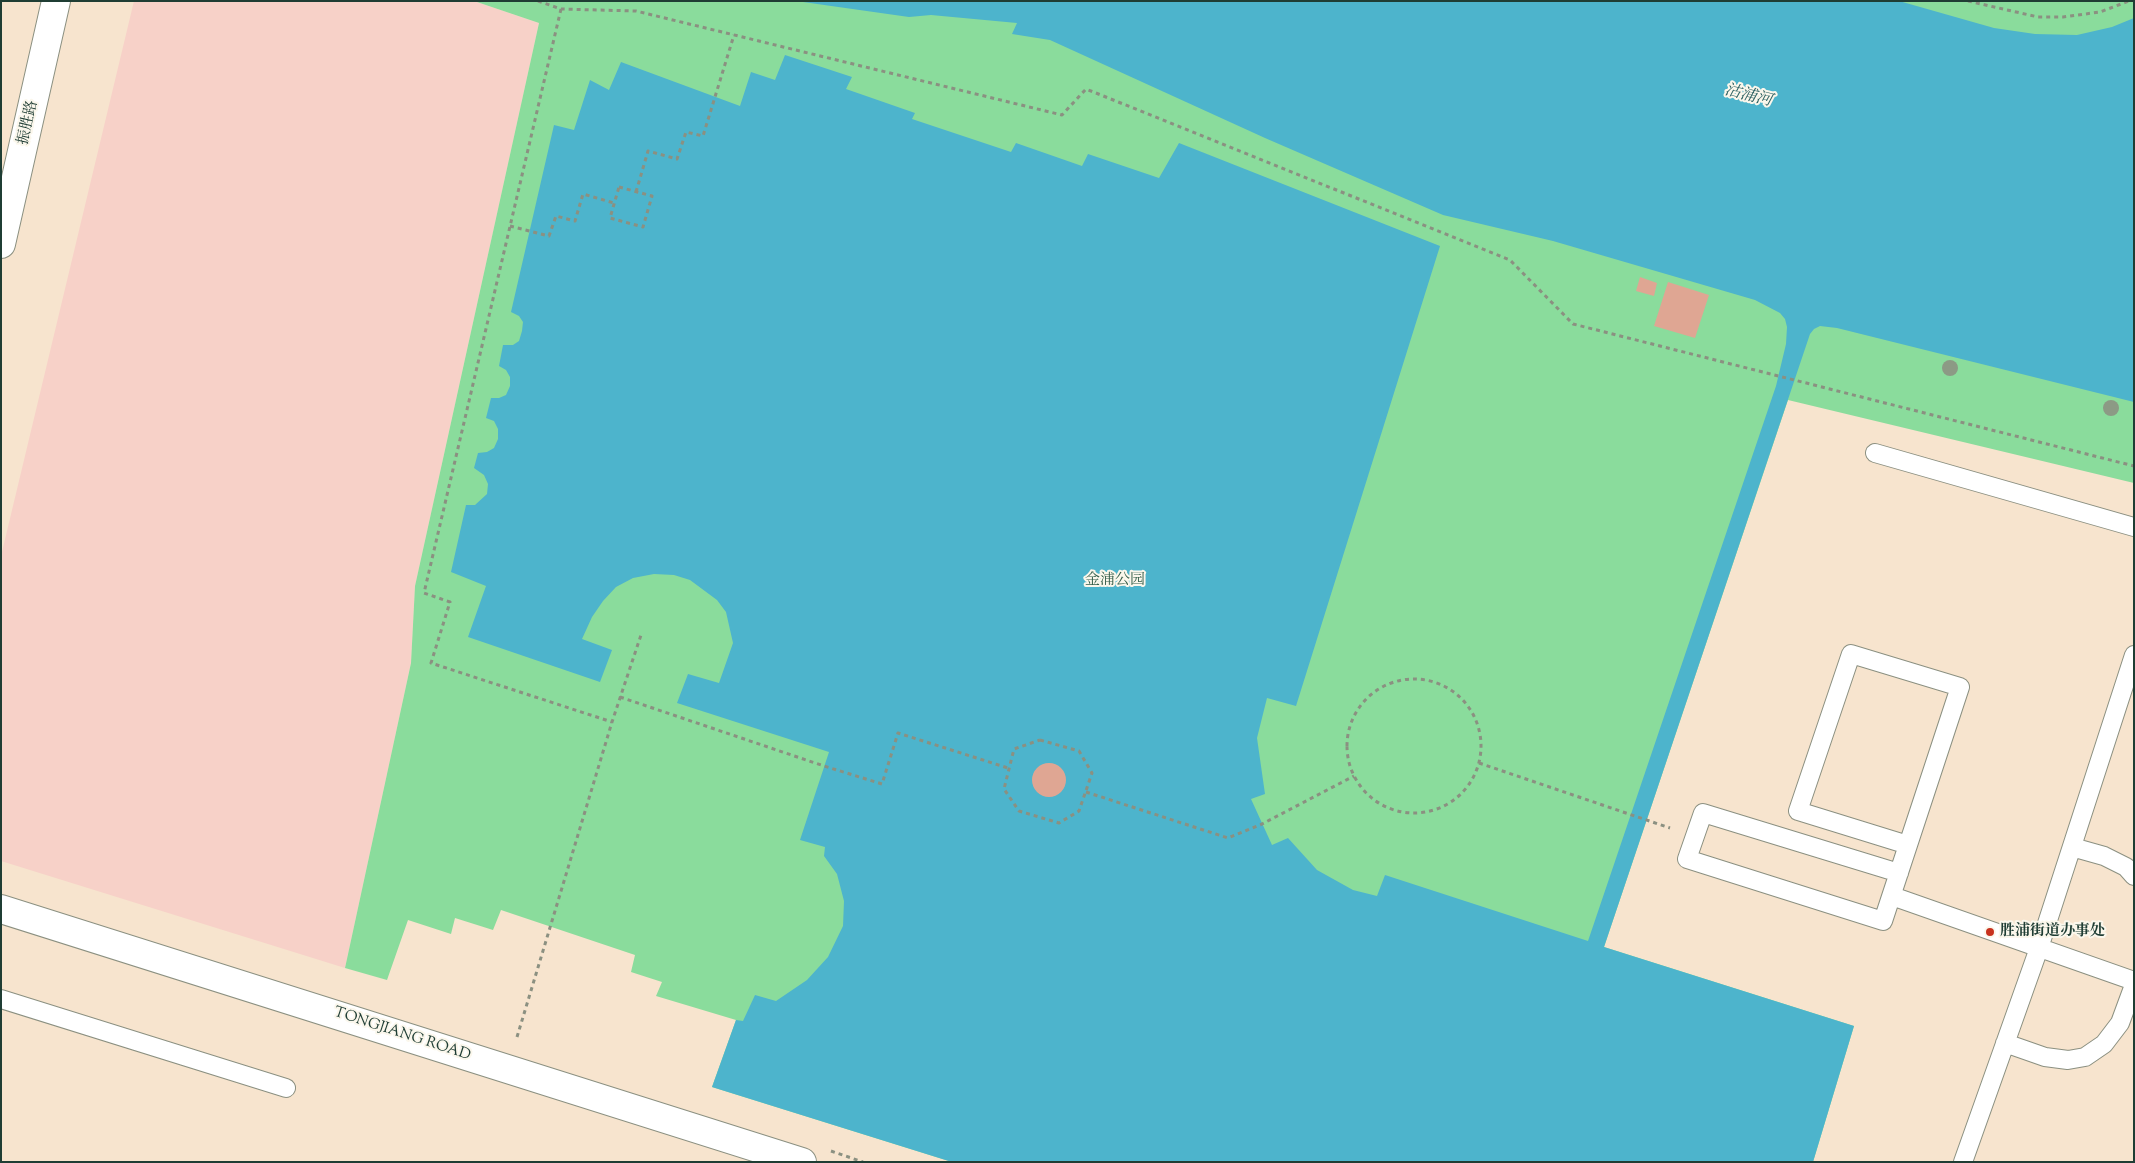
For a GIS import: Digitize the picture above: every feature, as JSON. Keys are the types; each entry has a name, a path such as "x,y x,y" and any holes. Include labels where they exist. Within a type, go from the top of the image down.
{"street":[{"name":"振胜路","path":"1,244 56,1"},
{"name":"TONGJIANG ROAD","path":"1,909 802,1162"}],"lane":[{"path":"1875,453 2134,527"},
{"path":"1899,873 1702,813 1687,859 1883,921 1892,896 1960,687 1851,654 1798,811 1908,845"},
{"path":"1963,1162 2039,948 2134,655"},
{"path":"2072,847 2104,856 2126,867 2134,876"},
{"path":"1892,896 2134,981"},
{"path":"2005,1042 2045,1057 2068,1060 2085,1057 2104,1044 2120,1023 2134,985"},
{"path":"1,999 286,1088"}],"path":[{"path":"538,1 561,9 636,11 1062,115 1086,89 1510,260 1572,324 2134,466"},
{"path":"1968,1 2038,17 2064,18 2100,12 2129,1"},
{"path":"561,9 424,594 450,602 431,662 612,722"},
{"path":"636,192 648,151 676,159 686,132 703,136 734,35"},
{"path":"619,187 636,192 652,196 643,227 610,218 619,187"},
{"path":"510,226 549,236 556,216 575,221 584,194 614,203"},
{"path":"518,1037 620,696 642,635"},
{"path":"1414,678 1438,682 1458,694 1475,717 1481,740 1479,763 1470,784 1453,801 1438,809 1415,813 1391,810 1371,798 1354,776 1347,753 1349,730 1358,708 1374,692 1391,682 1414,678"},
{"path":"620,696 882,784 898,733 1008,768"},
{"path":"1040,740 1079,751 1092,773 1078,811 1059,823 1019,812 1004,789 1008,768 1014,749 1040,740"},
{"path":"1479,763 1653,822"},
{"path":"1086,792 1228,838 1262,824 1354,776"}],"shaded area":[{"path":"134,1 474,1 539,23 415,586 411,663 345,968 1,861 1,556"}],"green space":[{"name":"金浦公园","path":"474,1 2134,1 2134,483 1788,400 1604,947 1854,1026 1813,1162 952,1162 712,1087 736,1020 656,996 662,982 631,972 635,955 501,910 493,930 455,918 451,934 408,920 387,980 345,968 411,663 415,586 539,23"}],"water":[{"name":"金浦公园","path":"796,1 1899,1 1994,28 2035,34 2077,35 2112,27 2134,18 2134,402 1837,328 1820,326 1814,329 1810,334 1604,947 1854,1026 1813,1162 952,1162 712,1087 736,1020 743,1021 755,995 776,1001 807,980 828,957 843,926 844,901 837,874 824,856 825,847 800,840 829,752 677,703 688,674 719,683 733,643 726,612 717,600 690,580 674,575 654,574 633,578 616,587 603,601 592,617 582,639 612,650 600,682 468,637 486,586 451,572 466,505 475,505 487,494 488,484 484,475 474,468 478,453 487,452 494,448 498,439 498,429 494,421 486,418 491,398 499,398 506,395 510,386 510,377 506,370 499,366 503,345 513,345 519,341 522,331 523,322 519,316 511,312 554,125 574,130 590,80 609,90 621,62 740,106 751,72 775,80 785,55 852,77 846,89 915,113 912,119 1011,152 1016,143 1082,166 1088,154 1159,178 1179,143 1440,246 1296,706 1267,698 1257,738 1265,794 1251,799 1272,845 1288,838 1317,870 1353,890 1377,896 1385,875 1588,941 1776,386 1786,344 1787,327 1785,319 1780,313 1755,300 1553,241 1443,215 1265,138 1050,40 1012,34 1017,23 931,15 909,17"}],"building":[{"path":"1640,277 1657,283 1654,296 1636,291"},
{"path":"1668,282 1709,295 1695,338 1654,326"},
{"path":"1049,763 1056,764 1061,768 1065,773 1065,787 1061,792 1056,796 1049,797 1042,796 1037,792 1033,787 1032,780 1033,773 1037,768 1042,764"}],"place":[{"name":"胜浦街道办事处","path":"1990,932"}],"water label":[{"name":"沽浦河","path":"1748,97"}]}
